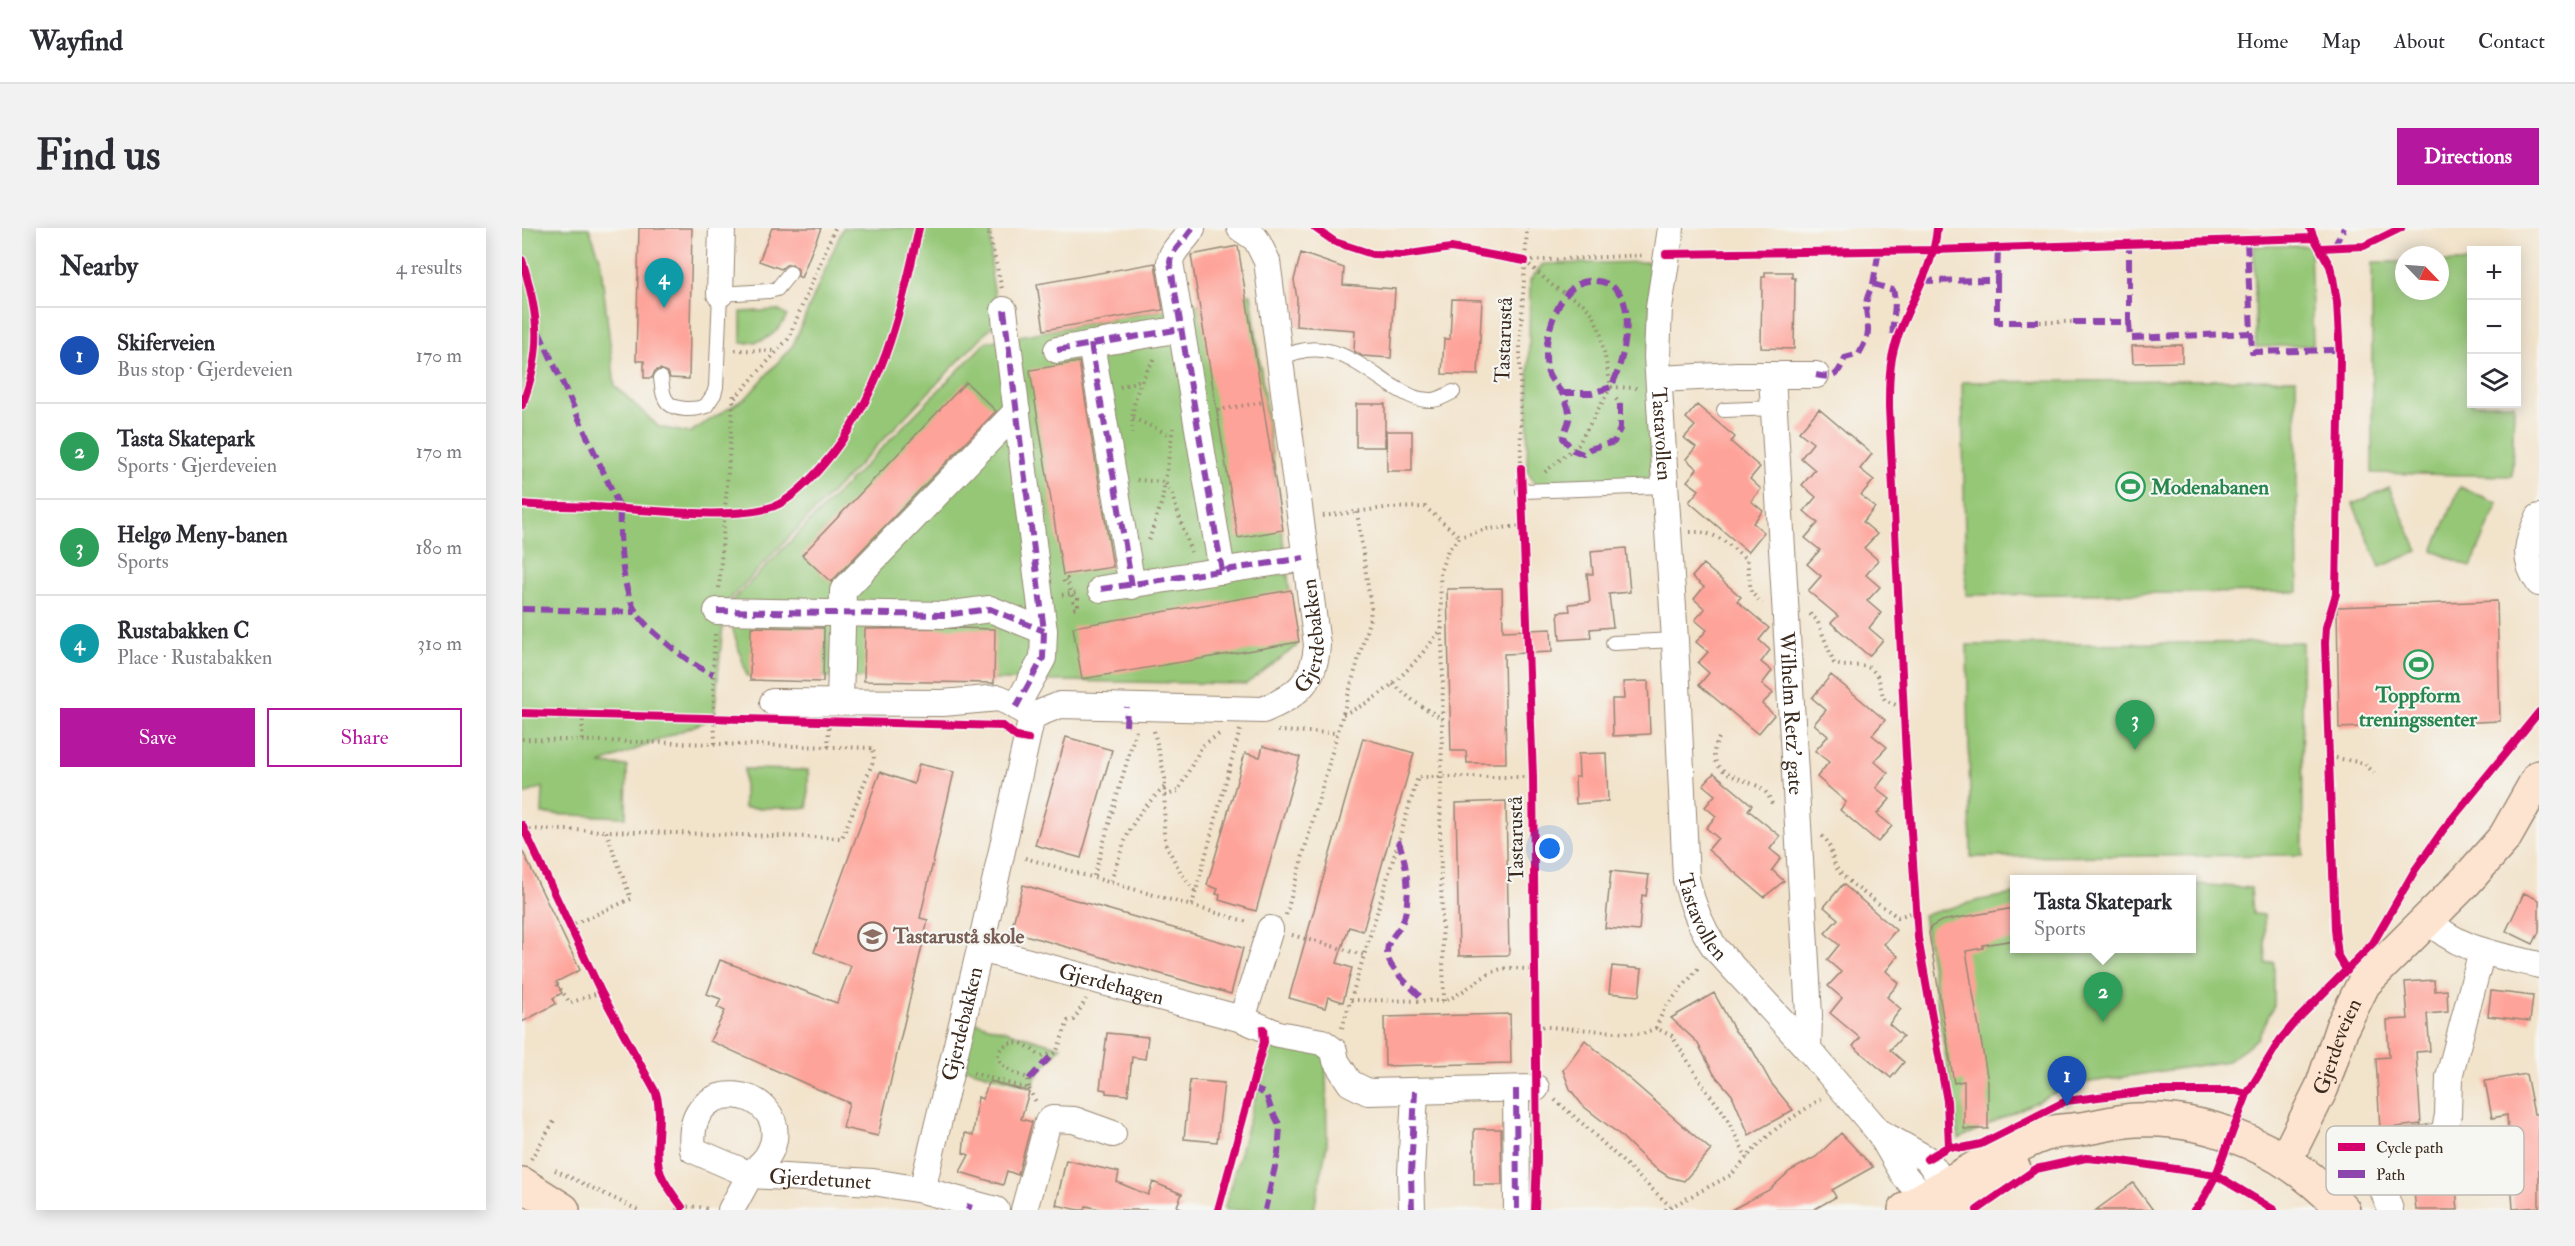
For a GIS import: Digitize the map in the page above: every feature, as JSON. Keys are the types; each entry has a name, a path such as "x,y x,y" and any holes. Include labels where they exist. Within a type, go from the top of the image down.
{"main road":[{"name":"Gjerdeveien","path":"2285,1161 2322,1087 2342,1027 2364,983 2466,881 2505,837 2539,777"},
{"path":"1935,1204 2057,1146 2079,1129 2137,1120 2166,1121 2207,1127 2247,1142 2285,1161 2326,1193"},
{"path":"535,1168 562,1210"},
{"path":"2328,1195 2343,1210"}],"street":[{"path":"720,294 722,228"},
{"path":"1192,228 1188,237 1170,257 1175,330 1211,573"},
{"name":"Tastavollen","path":"1671,228 1659,308 1659,379 1675,640 1686,879 1692,906 1702,930 1715,948 1808,1049 1878,1132 1927,1159 1935,1204"},
{"name":"Gjerdebakken","path":"1024,711 1060,705 1263,710 1285,701 1308,678 1317,654 1286,398 1267,261 1259,244 1246,230"},
{"name":"Gjerdebakken","path":"922,1190 980,949 1024,711 1043,658 1044,631 1055,602 1017,411 1004,310"},
{"path":"1057,350 1175,330"},
{"path":"1091,344 1132,586"},
{"path":"1659,379 1737,375 1816,375"},
{"name":"Wilhelm Retz' gate","path":"1772,376 1809,1016 1808,1049"},
{"path":"836,715 843,591 1017,411"},
{"path":"2539,517 2526,548 2532,573 2539,583"},
{"name":"Gjerdebakken","path":"1089,587 1132,586 1304,558"},
{"path":"717,611 945,615 990,609 1044,631"},
{"path":"773,702 836,715 999,699 1024,711"},
{"path":"2427,919 2453,940 2482,951 2539,966"},
{"path":"1242,1019 1276,930"},
{"name":"Gjerdehagen","path":"980,949 1242,1019 1278,1034 1322,1042 1334,1052"},
{"path":"2446,1126 2450,1077 2482,951"},
{"path":"1334,1052 1336,1061 1350,1083 1368,1092 1526,1089 1517,1210"},
{"path":"1412,1210 1411,1174 1415,1091"},
{"path":"1024,1210 1048,1122 1052,1119 1074,1120 1113,1134"},
{"path":"731,1210 751,1175"},
{"path":"746,1210 751,1175"},
{"name":"Gjerdetunet","path":"751,1175 873,1182 922,1190 996,1210"},
{"path":"2385,1195 2390,1210"}],"lane":[{"path":"661,378 665,400 671,405 689,410 706,406 716,387 720,294 777,289 790,273"},
{"path":"1280,359 1300,350 1319,348 1338,353 1415,398 1433,400 1453,392"},
{"path":"1724,410 1774,408"},
{"path":"1523,489 1664,486"},
{"path":"1612,643 1675,640"}],"path":[{"path":"734,399 788,339 835,228"},
{"path":"988,228 998,265 1004,310"},
{"path":"1516,259 1525,261 1666,254"},
{"path":"1523,489 1573,450 1584,436 1611,387 1600,331 1593,315 1583,304 1554,287 1525,261"},
{"path":"2040,322 2073,322"},
{"path":"1132,436 1140,380 1175,330"},
{"path":"735,340 735,358"},
{"path":"735,350 777,351"},
{"path":"715,744 713,667 717,611 729,513 734,383"},
{"path":"1223,409 1286,398"},
{"path":"1616,399 1620,405"},
{"path":"1133,418 1170,435"},
{"path":"1148,543 1162,501 1170,435 1174,425"},
{"path":"1120,516 1134,497 1133,471"},
{"path":"1133,479 1166,482"},
{"path":"1166,482 1211,573"},
{"path":"1176,505 1183,504"},
{"path":"1299,518 1425,507 1460,537"},
{"path":"713,512 729,513"},
{"path":"1276,930 1368,629 1371,608 1357,512"},
{"path":"1444,1001 1440,778 1443,719 1443,628 1440,572 1448,550 1460,537 1487,529 1524,530"},
{"path":"1669,534 1708,532 1716,536 1747,560 1748,584 1755,599 1768,608 1787,613 1809,614 1814,617 1834,663 1838,666 1859,665 1873,670 1877,675 1885,700 1904,706"},
{"path":"1055,602 1063,579 1066,579 1075,608 1078,607 1089,587"},
{"path":"1055,581 1055,602 1051,597 1052,582 1055,581"},
{"path":"1343,714 1353,711 1393,684 1417,661 1443,628"},
{"path":"1393,684 1416,703 1443,719"},
{"path":"1903,695 1904,716"},
{"path":"573,714 587,715 582,741"},
{"path":"817,721 836,715"},
{"path":"828,747 836,715"},
{"path":"703,718 726,719"},
{"path":"1094,876 1137,727"},
{"path":"1153,727 1163,764 1166,845 1181,873 1195,892"},
{"path":"1165,796 1178,791 1181,787 1202,746 1226,730"},
{"path":"1192,905 1240,730"},
{"path":"1719,738 1715,758 1720,768 1731,777 1762,788 1769,796 1772,805 1809,826 1827,840 1838,870 1874,900 1898,917 1917,911"},
{"path":"522,739 873,748 874,759 842,838 523,827 528,839"},
{"path":"2330,746 2330,768"},
{"path":"2330,757 2364,763 2374,773"},
{"path":"1334,1052 1416,780 1422,776 1440,778 1533,777"},
{"path":"1111,881 1129,828 1147,803 1165,786"},
{"path":"570,926 631,899 606,831"},
{"path":"1032,860 1364,955"},
{"path":"1916,901 1917,920"},
{"path":"566,917 574,935"},
{"path":"1536,1026 1642,1034 1656,1028 1664,1009 1715,948"},
{"path":"1535,958 1535,981"},
{"path":"1351,1000 1444,1001 1458,996 1496,971 1506,968 1535,970"},
{"path":"597,982 607,1002"},
{"path":"557,984 570,1003 601,992"},
{"path":"1536,1015 1536,1037"},
{"path":"952,1067 1029,1089 1028,1078 1008,1070 999,1060 998,1054 1001,1048 1007,1043 1014,1042 1022,1043 1040,1056 1053,1054 1057,1051 1068,1021"},
{"path":"1656,1028 1672,1036 1706,1090 1724,1113 1747,1158"},
{"path":"1665,1210 1731,1175 1777,1128 1839,1086"},
{"path":"1526,1089 1551,1098 1583,1124 1671,1207"},
{"path":"535,1168 556,1118"},
{"path":"522,1154 535,1168 638,1210"},
{"path":"677,1199 679,1208 712,1210"}],"green space":[{"path":"522,228 589,228 600,258 615,386 659,427 689,433 747,397 793,345 843,228 991,228 991,273 999,319 725,604 714,718 600,764 627,766 626,817 542,814 543,787 522,795"},
{"path":"2254,246 2310,246 2313,345 2256,347"},
{"path":"1650,262 1651,481 1537,485 1527,471 1530,280 1543,264"},
{"path":"2372,262 2395,262 2395,300 2449,300 2449,262 2467,262 2467,408 2514,408 2512,476 2372,473"},
{"path":"1251,294 1297,646 1246,684 747,676 726,607 986,342"},
{"path":"778,310 787,316 774,333 763,340 741,343 741,312"},
{"name":"Modenabanen","path":"2296,379 2298,592 1966,595 1962,382"},
{"path":"2389,487 2418,551 2380,567 2353,504"},
{"path":"2460,487 2498,503 2471,567 2433,551"},
{"path":"2302,642 2303,855 1971,857 1967,645"},
{"path":"744,769 808,770 808,808 744,808"},
{"path":"2196,884 2251,888 2253,914 2264,915 2266,964 2274,962 2274,1005 2258,1038 2228,1061 2071,1085 1959,1139 1923,915 2010,895 2010,953 2196,953"},
{"path":"975,1022 1061,1047 1035,1078 1034,1087 961,1067"},
{"path":"1270,1044 1321,1052 1326,1060 1327,1144 1314,1210 1224,1210"}],"building":[{"path":"639,228 692,228 689,379 670,378 668,372 660,369 655,371 652,378 644,378 644,361 636,361"},
{"path":"772,228 821,228 801,278 798,276 798,269 792,264 781,269 759,261"},
{"path":"1238,246 1283,530 1238,538 1191,255"},
{"path":"1301,253 1344,268 1343,285 1395,289 1391,358 1362,356 1354,351 1355,330 1296,326 1297,299 1294,280"},
{"path":"1155,263 1163,310 1044,330 1037,284"},
{"path":"1765,272 1792,272 1792,278 1795,278 1794,349 1761,348 1762,277 1765,277"},
{"path":"1452,299 1482,300 1478,375 1442,374 1444,339 1450,339"},
{"path":"2182,345 2182,362 2133,363 2132,346"},
{"path":"1079,362 1113,567 1063,575 1030,370"},
{"path":"966,382 996,411 831,582 802,555"},
{"path":"1356,404 1385,404 1385,447 1356,447"},
{"path":"1697,405 1735,437 1731,442 1760,467 1750,479 1761,489 1751,501 1763,511 1753,523 1764,532 1748,552 1689,502 1699,490 1687,481 1697,469 1686,459 1696,447 1684,438 1695,426 1686,418"},
{"path":"1819,409 1872,454 1860,469 1874,480 1861,495 1875,507 1863,522 1877,534 1864,548 1878,560 1866,575 1880,587 1867,601 1881,613 1869,628 1883,640 1869,656 1831,623 1838,616 1808,591 1821,576 1807,564 1820,550 1805,538 1818,523 1804,511 1816,497 1802,485 1815,470 1801,458 1813,443 1799,432"},
{"path":"1386,431 1412,431 1412,471 1387,471"},
{"path":"1626,548 1630,592 1609,594 1613,627 1590,629 1591,638 1560,640 1558,612 1570,611 1569,604 1590,602 1587,574 1593,574 1591,551"},
{"path":"1703,564 1741,597 1737,601 1769,628 1759,640 1770,650 1761,662 1772,671 1762,684 1773,693 1762,704 1774,715 1758,734 1699,685 1709,673 1698,663 1708,652 1696,642 1707,630 1695,620 1705,609 1694,599 1704,587 1692,577"},
{"path":"1502,588 1503,631 1551,629 1552,652 1504,654 1506,763 1467,763 1466,751 1451,751 1447,589"},
{"path":"1291,590 1299,642 1082,679 1073,627"},
{"name":"Toppform treningssenter","path":"2497,601 2500,721 2339,728 2337,607"},
{"path":"751,627 824,628 823,682 750,680"},
{"path":"865,629 995,629 994,683 864,681"},
{"path":"1831,675 1885,720 1872,735 1887,747 1874,761 1888,773 1876,788 1890,799 1877,814 1892,826 1878,842 1840,810 1846,802 1817,777 1829,762 1815,751 1828,736 1814,724 1826,710 1812,698"},
{"path":"1648,681 1650,734 1613,736 1612,699 1624,699 1623,682"},
{"path":"1066,737 1112,750 1081,858 1035,845"},
{"path":"1363,738 1414,753 1363,931 1349,927 1337,963 1352,968 1343,1002 1328,997 1325,1008 1289,998"},
{"path":"1263,746 1300,757 1256,911 1219,900 1220,895 1216,894 1218,889 1207,885 1245,753 1260,757"},
{"path":"1606,753 1608,801 1576,804 1575,777 1579,777 1578,754"},
{"name":"Tastarustå skole","path":"919,764 954,772 920,918 928,920 878,1136 843,1128 849,1103 710,1041 725,1011 717,1007 721,999 707,994 720,960 837,1003 851,966 814,952 880,772 914,784"},
{"path":"1714,773 1752,805 1748,810 1780,836 1770,849 1781,858 1772,870 1784,881 1764,897 1708,850 1718,838 1706,828 1716,816 1705,807 1715,795 1703,785"},
{"path":"1506,801 1509,955 1459,956 1456,803"},
{"path":"522,850 580,970 556,982 562,993 553,998 556,1004 522,1022"},
{"path":"1611,871 1649,875 1646,896 1642,895 1639,931 1605,928"},
{"path":"1843,884 1896,930 1884,944 1898,956 1886,971 1899,983 1887,997 1901,1009 1889,1024 1903,1036 1890,1050 1904,1062 1891,1078 1853,1046 1860,1038 1830,1013 1842,998 1828,986 1841,972 1827,960 1839,945 1825,933 1838,919 1824,907"},
{"path":"1023,885 1243,948 1231,994 1011,931"},
{"path":"2524,893 2539,900 2539,932 2533,944 2506,931"},
{"path":"2010,909 2010,941 1983,945 1983,948 1966,951 1988,1082 1988,1129 1964,1129 1964,1081 1954,1083 1929,933 1931,927 1941,921"},
{"path":"1612,966 1642,969 1639,996 1609,993"},
{"path":"2434,980 2435,991 2447,990 2448,1012 2427,1014 2430,1051 2416,1052 2421,1124 2380,1126 2376,1058 2389,1057 2387,1020 2408,1019 2405,982"},
{"path":"2491,991 2533,996 2530,1021 2488,1016"},
{"path":"1714,993 1735,1031 1753,1051 1771,1083 1793,1110 1749,1135 1732,1095 1714,1074 1697,1042 1671,1018"},
{"path":"1510,1014 1511,1063 1385,1066 1384,1017"},
{"path":"1107,1033 1148,1037 1145,1059 1132,1057 1128,1095 1106,1093 1106,1090 1100,1089"},
{"path":"1585,1040 1711,1150 1684,1181 1669,1177 1652,1166 1619,1134 1583,1106 1570,1089 1563,1070"},
{"path":"2526,1074 2534,1114 2539,1114 2539,1207 2513,1209 2512,1195 2524,1195 2524,1126 2508,1126 2507,1115 2492,1118 2485,1081"},
{"path":"1190,1080 1224,1083 1217,1142 1184,1139"},
{"path":"990,1081 1029,1092 1021,1119 1032,1122 1018,1175 1007,1171 1003,1185 960,1172 969,1155 963,1153 965,1133 973,1135 978,1097 982,1099"},
{"path":"1474,1129 1501,1129 1502,1185 1474,1185"},
{"path":"1841,1133 1873,1167 1832,1190 1836,1197 1813,1210 1731,1210 1769,1190 1790,1171 1816,1157"},
{"path":"1066,1160 1119,1172 1117,1182 1148,1195 1153,1182 1182,1194 1177,1206 1184,1210 1104,1210 1086,1206 1085,1210 1079,1210 1056,1205"},
{"path":"2133,1183 2153,1210 2096,1210"},
{"path":"2414,1195 2457,1195 2458,1210 2416,1210"}],"marked path":[{"path":"1192,228 1174,252 1170,262 1222,571"},
{"path":"2334,247 2344,228"},
{"path":"2129,322 2130,338 2251,333 2247,240"},
{"path":"2073,322 2129,322 2129,243"},
{"path":"1922,281 1997,280 1998,247"},
{"path":"1873,284 1879,250"},
{"path":"1997,280 1997,322 2040,322"},
{"path":"1563,393 1592,393 1611,387 1619,367 1627,328 1624,303 1617,290 1602,282 1588,281 1577,285 1560,304 1549,333 1546,361 1549,376 1565,399 1569,412 1563,438 1573,450 1583,454 1590,449 1614,442 1620,429 1620,404"},
{"path":"1816,375 1828,377 1835,375 1845,358 1859,354 1868,334 1866,303 1873,284 1893,290 1895,302 1893,338"},
{"path":"1004,310 1044,631 1043,658 1016,707"},
{"path":"1057,350 1181,329"},
{"path":"539,332 620,508 622,562 627,591 632,603 640,618 657,635 691,662 713,674"},
{"path":"2251,333 2252,352 2339,350"},
{"path":"1091,344 1132,586"},
{"path":"1101,589 1304,558"},
{"path":"522,609 635,612"},
{"path":"717,611 945,615 990,609 1044,631"},
{"path":"1126,726 1127,707"},
{"path":"1398,840 1404,858 1408,889 1404,918 1390,941 1387,952 1390,964 1423,1000"},
{"path":"1029,1079 1053,1054"},
{"path":"1252,1088 1266,1094 1280,1126 1278,1154 1265,1210"},
{"path":"1516,1089 1517,1210"},
{"path":"1412,1210 1411,1174 1415,1091"},
{"path":"968,1210 970,1204"}],"cycle path":[{"path":"522,504 716,513 763,509 785,500 823,465 860,412 874,383 896,323 919,228"},
{"path":"1315,228 1335,242 1372,254 1403,255 1451,248 1525,261"},
{"path":"1937,228 1931,258 1894,350 1890,374 1889,407 1906,756 1918,938 1947,1101 1949,1146"},
{"path":"1666,254 1934,250 2314,238 2310,228"},
{"path":"2320,248 2364,246 2401,228"},
{"path":"2314,238 2330,266 2333,278 2337,302 2340,358 2336,594 2326,627 2325,643 2335,929 2338,956 2347,971"},
{"path":"522,260 532,298 536,332 533,367 522,405"},
{"name":"Tastarustå","path":"1521,468 1533,777 1537,1159 1535,1210"},
{"path":"2194,1210 2201,1203 2216,1175 2247,1094 2280,1040 2373,943 2415,870 2443,830 2539,712"},
{"path":"522,713 1003,726 1017,737 1028,739"},
{"path":"522,825 601,992 656,1093 659,1114 658,1155 661,1174 682,1207"},
{"path":"1218,1210 1264,1042 1263,1029"},
{"path":"1927,1159 1949,1146 1962,1148 1981,1144 2066,1101 2147,1091 2236,1091 2247,1094"},
{"path":"1977,1210 2036,1169 2086,1158 2216,1175 2274,1210"}],"place":[{"name":"Rustabakken C","path":"664,308"},
{"name":"Modenabanen","path":"2130,487"},
{"name":"Toppform treningssenter","path":"2418,664"},
{"name":"Helgø Meny-banen","path":"2135,750"},
{"name":"Tastarustå skole","path":"872,936"},
{"name":"Tasta Skatepark","path":"2103,1022"},
{"name":"Skiferveien","path":"2067,1106"}]}
